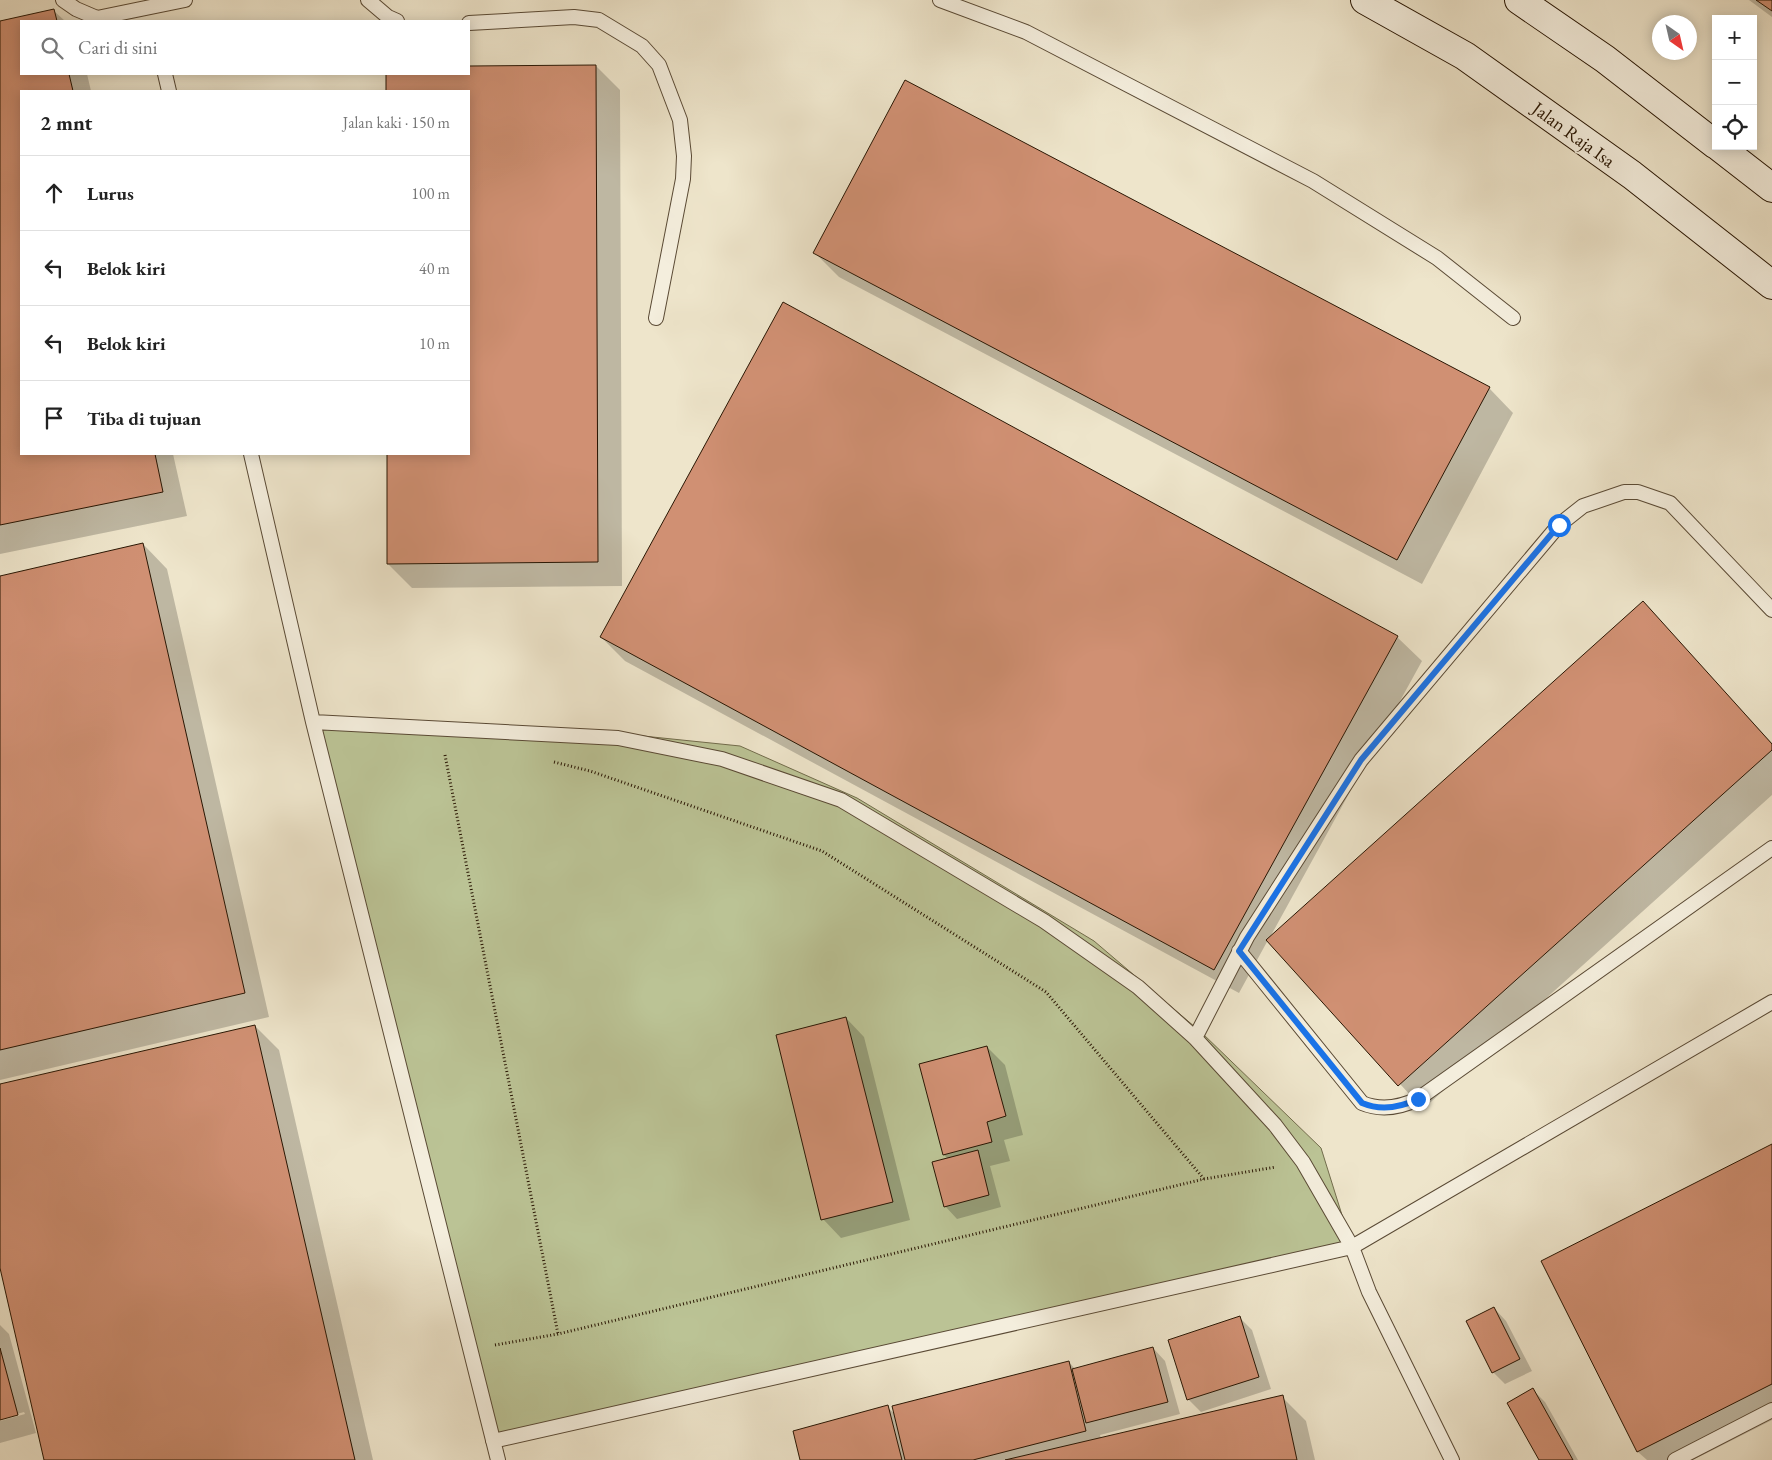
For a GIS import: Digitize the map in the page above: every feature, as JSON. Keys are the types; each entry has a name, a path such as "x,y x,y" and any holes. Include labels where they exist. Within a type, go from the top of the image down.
{"main road":[{"name":"Jalan Raja Isa","path":"1365,0 1466,56 1640,181 1772,285"},
{"path":"1519,0 1605,59 1712,142"},
{"path":"1722,150 1772,188"}],"lane":[{"path":"63,0 76,9 97,18 152,10 185,0"},
{"path":"368,0 388,17 395,20"},
{"path":"940,0 1026,32 1313,180 1437,258 1513,318"},
{"path":"470,23 574,17 599,20 642,46 659,65 680,120 684,156 683,179 656,318"},
{"path":"165,75 169,90"},
{"path":"251,455 313,722 472,1349 498,1460"},
{"path":"1195,1038 1239,951 1361,760 1559,525 1583,506 1624,492 1638,492 1670,503 1772,610"},
{"path":"313,722 618,738 722,758 842,800 1044,921 1138,987 1195,1038 1275,1125 1303,1162 1352,1247 1369,1292 1452,1460"},
{"path":"1239,951 1362,1103 1376,1109 1391,1108 1418,1099 1772,848"},
{"path":"493,1441 1352,1247 1772,1002"},
{"path":"1675,1460 1772,1410"}],"path":[{"path":"444,749 558,1334"},
{"path":"552,761 590,772 822,851 1046,992 1204,1179"},
{"path":"472,1349 558,1334 1204,1179 1303,1162"}],"green space":[{"path":"313,722 604,732 740,746 857,798 1094,941 1202,1033 1321,1148 1352,1247 493,1441"}],"building":[{"path":"1756,0 1772,0 1772,11"},
{"path":"54,9 57,20 20,20 20,75 69,75 73,90 20,90 20,455 155,455 163,492 0,525 0,21"},
{"path":"596,65 598,562 387,564 387,455 470,455 470,90 386,90 386,75 470,75 470,66"},
{"path":"905,80 1490,387 1397,560 813,253"},
{"path":"783,302 1398,636 1214,970 600,637"},
{"path":"143,543 245,993 0,1050 0,576"},
{"path":"1643,601 1772,744 1772,750 1398,1086 1266,940"},
{"path":"846,1017 893,1202 821,1220 776,1035"},
{"path":"255,1025 355,1460 44,1460 0,1268 0,1084"},
{"path":"987,1046 1006,1116 987,1122 992,1142 943,1155 919,1064"},
{"path":"1772,1144 1772,1384 1637,1452 1541,1261"},
{"path":"978,1150 989,1195 944,1207 932,1162"},
{"path":"1494,1307 1520,1359 1492,1373 1466,1321"},
{"path":"1240,1316 1259,1377 1187,1400 1168,1340"},
{"path":"1153,1347 1168,1402 1086,1423 1072,1369"},
{"path":"0,1348 18,1415 0,1420"},
{"path":"1069,1361 1086,1431 973,1460 905,1460 892,1406"},
{"path":"1533,1388 1573,1460 1539,1460 1507,1403"},
{"path":"1283,1395 1297,1460 1005,1460"},
{"path":"888,1405 902,1460 800,1460 793,1431"}],"route":[{"path":"1418,1099 1391,1108 1376,1109 1362,1103 1290,1017 1239,951 1361,760 1559,525"}]}
